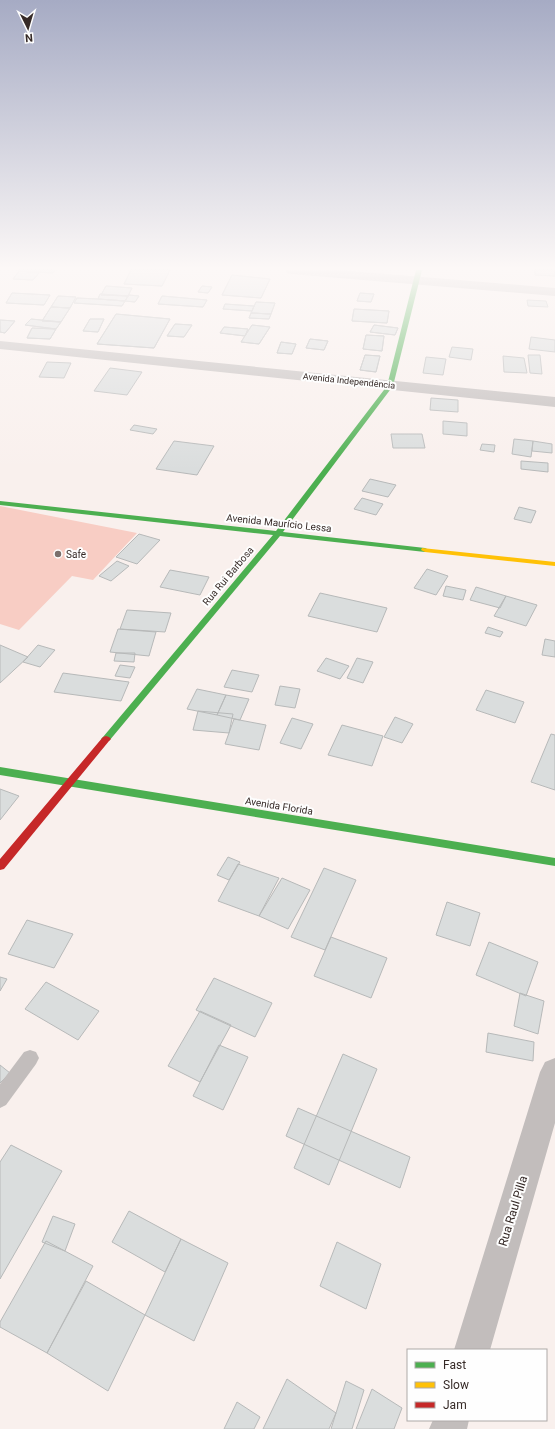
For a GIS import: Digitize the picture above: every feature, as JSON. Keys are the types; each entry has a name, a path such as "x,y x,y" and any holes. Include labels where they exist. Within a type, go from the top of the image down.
{"street":[{"name":"Rua Rui Barbosa","path":"0,866 278,534 390,386 402,337"},
{"name":"Avenida Independência","path":"0,345 555,402"},
{"name":"Avenida Maurício Lessa","path":"0,503 555,564"},
{"name":"Avenida Florida","path":"0,771 555,862"},
{"name":"Rua Raul Pilla","path":"472,1349 555,1072"}],"lane":[{"path":"0,1099 30,1058"}],"shaded area":[{"name":"Safe","path":"0,506 137,533 93,580 72,576 19,630 0,624"}],"building":[{"path":"28,337 51,337 50,339 27,338"},
{"path":"28,337 51,337 50,339 27,338"},
{"path":"102,337 160,337 154,348 97,344"},
{"path":"102,337 160,337 154,348 97,344"},
{"path":"244,337 264,337 259,344 241,342"},
{"path":"244,337 264,337 259,344 241,342"},
{"path":"366,337 384,337 382,351 363,349"},
{"path":"366,337 384,337 382,351 363,349"},
{"path":"531,337 555,340 555,352 529,349"},
{"path":"310,339 328,341 324,350 306,348"},
{"path":"310,339 328,341 324,350 306,348"},
{"path":"281,342 296,344 292,354 277,353"},
{"path":"281,342 296,344 292,354 277,353"},
{"path":"452,347 473,349 471,360 449,357"},
{"path":"365,355 380,356 376,372 360,370"},
{"path":"365,355 380,356 376,372 360,370"},
{"path":"528,355 540,355 542,374 530,373"},
{"path":"503,356 524,358 527,373 504,372"},
{"path":"426,357 446,359 443,375 423,373"},
{"path":"47,362 71,363 64,378 39,377"},
{"path":"110,368 142,372 127,395 94,391"},
{"path":"431,398 458,400 458,412 430,410"},
{"path":"443,421 467,423 467,436 443,434"},
{"path":"134,425 157,429 153,434 130,430"},
{"path":"391,434 422,434 425,448 393,448"},
{"path":"514,439 533,441 531,457 512,454"},
{"path":"174,441 214,446 197,475 156,469"},
{"path":"533,441 552,444 552,453 532,451"},
{"path":"482,444 495,445 494,452 480,450"},
{"path":"521,461 548,463 548,472 521,469"},
{"path":"370,479 396,485 388,497 362,491"},
{"path":"362,498 383,504 376,515 354,509"},
{"path":"519,507 536,511 531,523 514,519"},
{"path":"139,534 160,540 137,564 116,557"},
{"path":"117,561 129,566 111,581 99,576"},
{"path":"427,569 448,576 436,595 414,588"},
{"path":"170,570 209,577 200,595 160,587"},
{"path":"446,586 466,590 463,600 443,596"},
{"path":"476,587 506,596 500,608 470,600"},
{"path":"320,593 387,608 377,632 308,616"},
{"path":"506,596 537,605 526,626 494,616"},
{"path":"127,610 171,613 165,632 120,629"},
{"path":"488,627 503,632 500,637 485,633"},
{"path":"118,629 156,632 149,656 110,652"},
{"path":"545,639 555,641 555,657 542,655"},
{"path":"0,645 28,657 0,683"},
{"path":"38,645 55,650 40,667 23,662"},
{"path":"116,653 135,653 134,662 114,661"},
{"path":"326,658 349,666 340,679 317,671"},
{"path":"357,658 373,662 363,683 347,678"},
{"path":"120,665 135,667 130,678 115,676"},
{"path":"232,670 259,675 252,692 224,687"},
{"path":"63,673 129,682 121,701 54,692"},
{"path":"280,686 300,689 295,708 275,705"},
{"path":"197,689 226,695 217,715 187,709"},
{"path":"486,690 524,702 515,723 476,710"},
{"path":"226,695 249,699 240,720 217,715"},
{"path":"198,711 233,714 229,733 193,730"},
{"path":"395,717 413,724 402,743 384,737"},
{"path":"292,718 313,724 301,749 280,743"},
{"path":"234,719 266,725 259,750 225,744"},
{"path":"342,725 383,736 372,766 328,755"},
{"path":"551,734 555,735 555,790 531,782"},
{"path":"0,789 19,796 0,820"},
{"path":"228,857 240,862 229,880 217,875"},
{"path":"238,864 279,878 259,916 218,901"},
{"path":"324,868 356,880 325,950 291,937"},
{"path":"282,878 310,890 288,929 259,916"},
{"path":"447,902 480,913 470,946 436,935"},
{"path":"27,920 73,934 54,968 8,954"},
{"path":"331,937 387,958 371,998 314,976"},
{"path":"489,942 538,962 526,996 476,975"},
{"path":"0,977 7,979 0,991"},
{"path":"214,978 272,1003 255,1037 196,1010"},
{"path":"46,982 99,1011 78,1040 25,1009"},
{"path":"520,993 544,1001 538,1034 514,1026"},
{"path":"200,1011 231,1025 200,1082 168,1066"},
{"path":"488,1033 534,1042 533,1061 486,1052"},
{"path":"219,1045 248,1057 223,1110 193,1096"},
{"path":"343,1054 377,1069 329,1185 294,1168"},
{"path":"0,1065 10,1073 0,1083"},
{"path":"298,1108 410,1157 400,1188 286,1136"},
{"path":"11,1145 62,1171 0,1279 0,1162"},
{"path":"129,1211 181,1239 165,1272 112,1242"},
{"path":"53,1216 75,1224 65,1251 42,1242"},
{"path":"181,1239 228,1263 194,1341 145,1315"},
{"path":"46,1241 93,1266 47,1353 0,1327 0,1322"},
{"path":"337,1242 381,1264 366,1309 320,1286"},
{"path":"86,1281 145,1315 108,1391 47,1353"},
{"path":"287,1379 336,1413 329,1429 263,1429"},
{"path":"346,1381 364,1390 352,1429 331,1429"},
{"path":"372,1389 402,1408 394,1429 356,1429"},
{"path":"237,1402 260,1417 254,1429 224,1429"}],"traffic: fast":[{"path":"106,739 278,534 390,386 402,337"},
{"path":"0,503 425,550"},
{"path":"0,771 555,862"}],"traffic: slow":[{"path":"425,550 555,564"}],"traffic: jam":[{"path":"0,866 106,739"}],"place":[{"name":"Safe","path":"58,554"}]}
